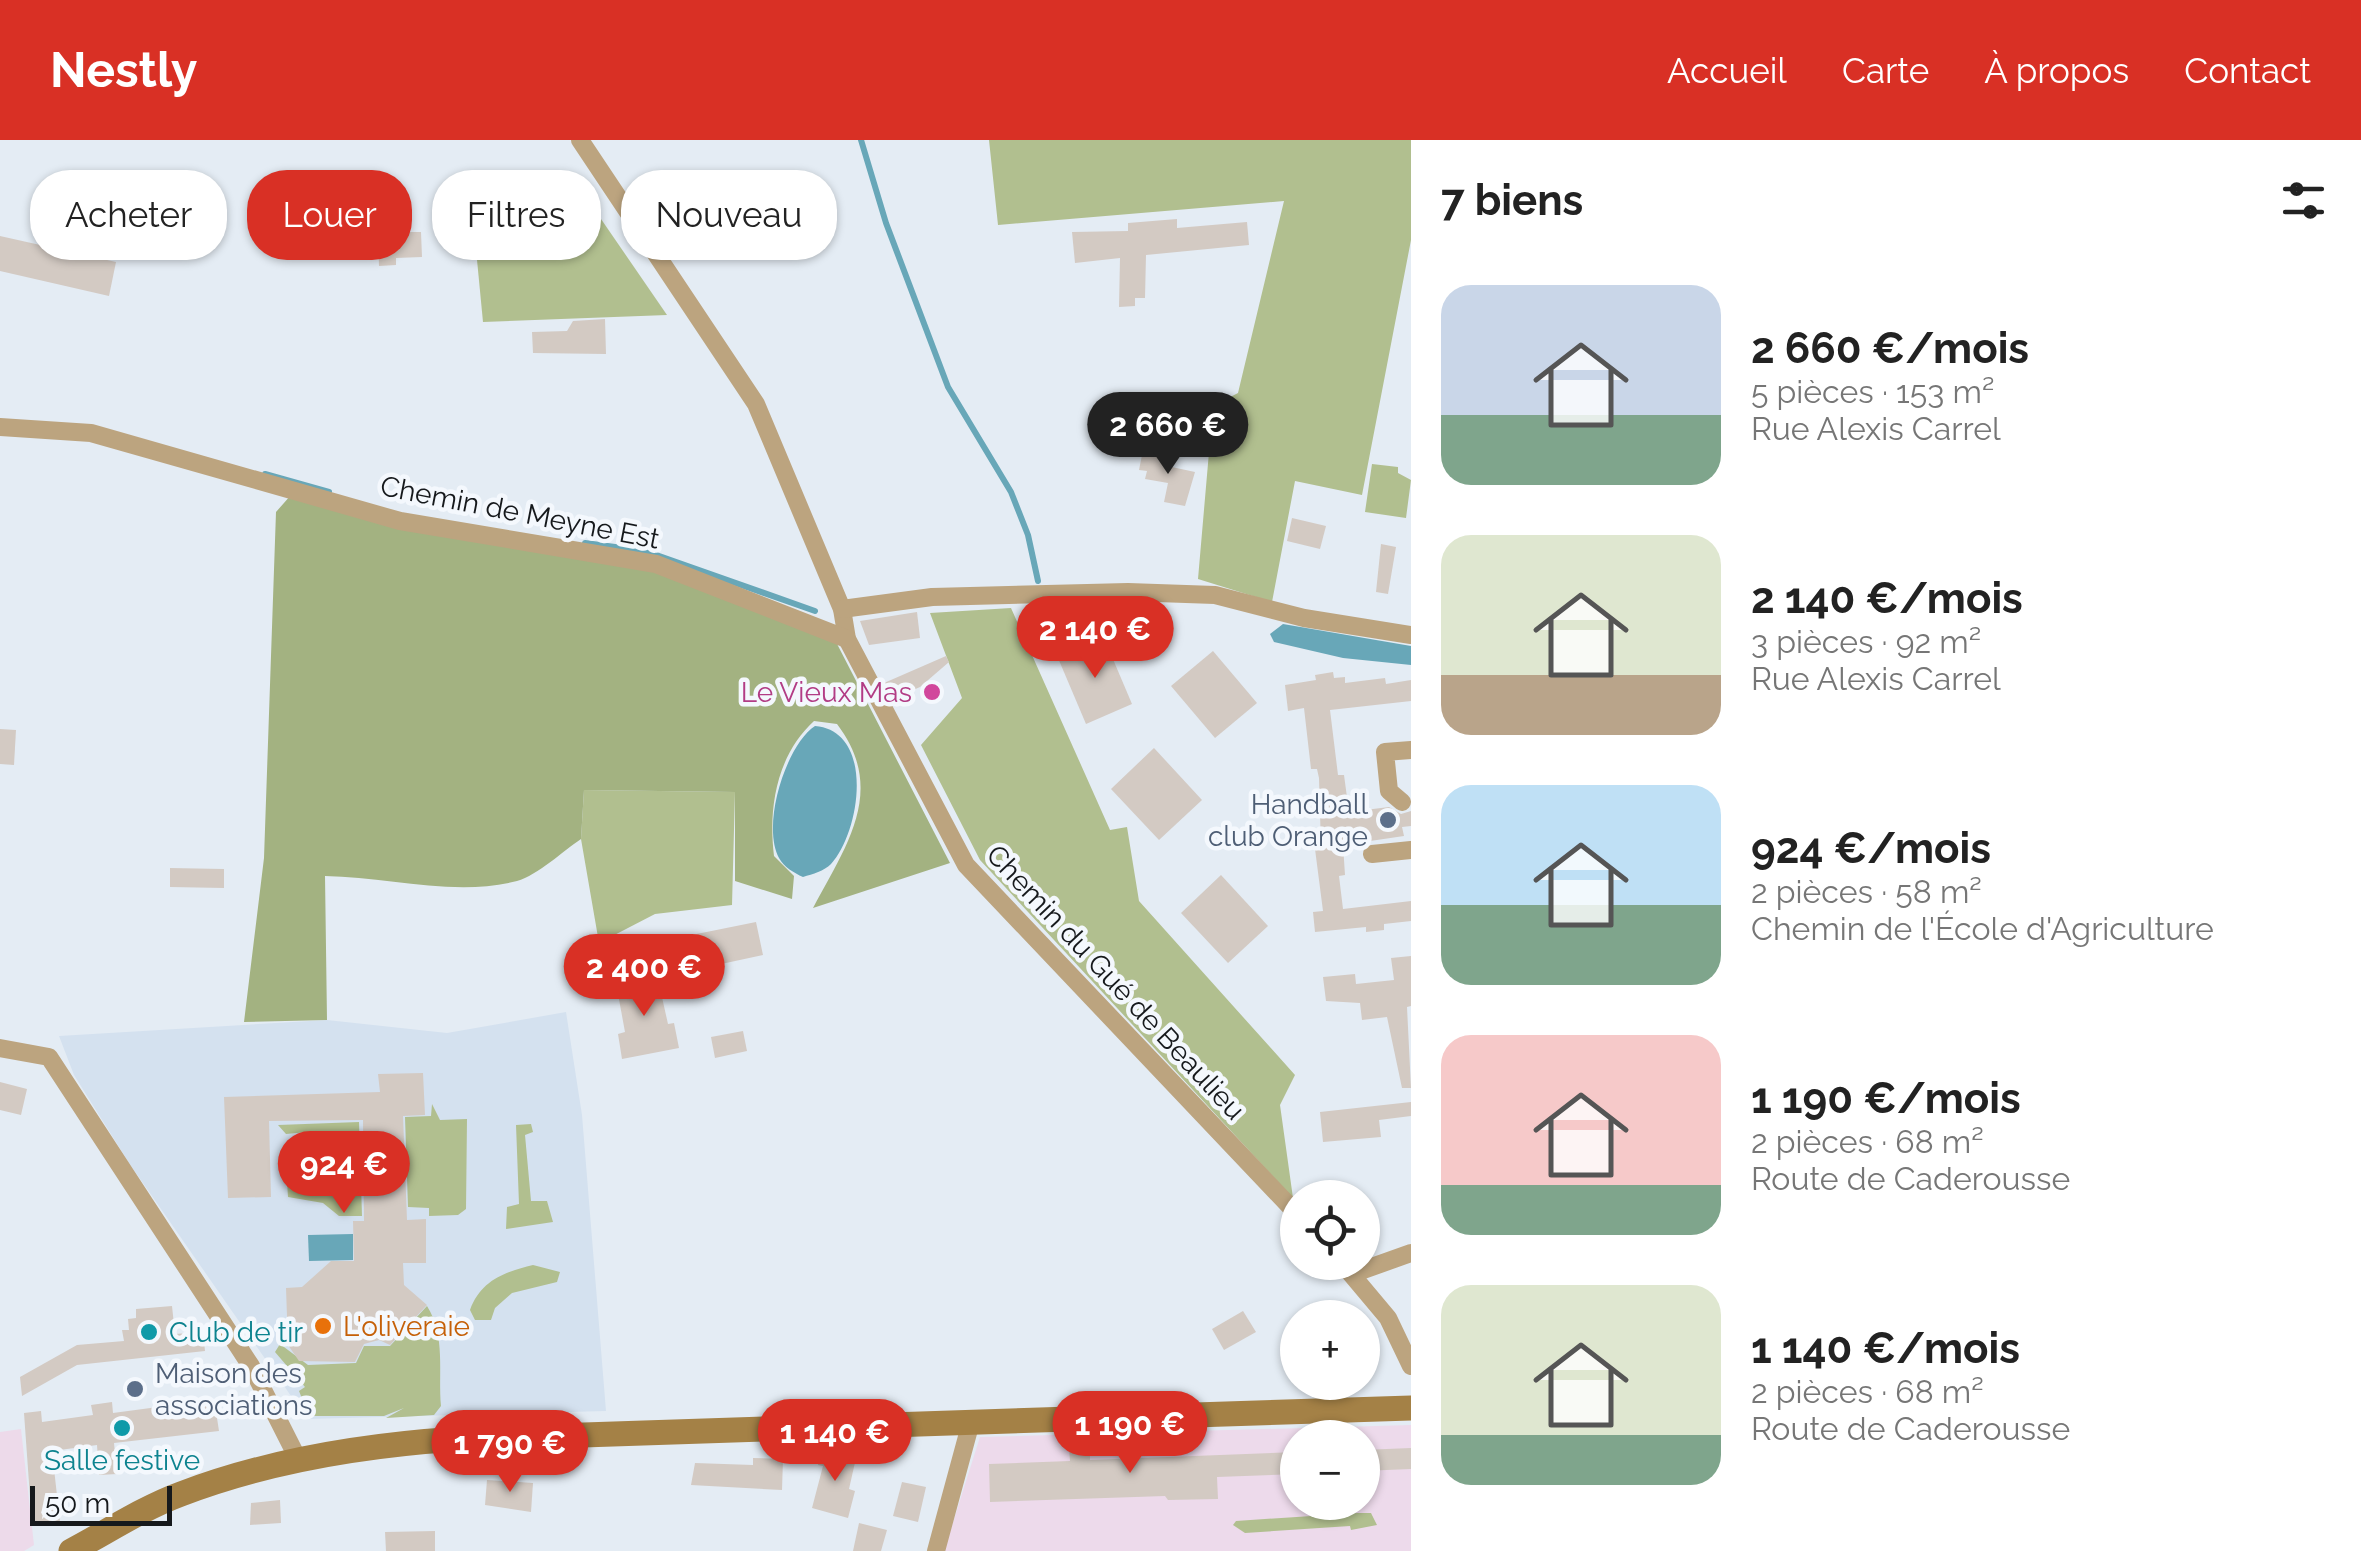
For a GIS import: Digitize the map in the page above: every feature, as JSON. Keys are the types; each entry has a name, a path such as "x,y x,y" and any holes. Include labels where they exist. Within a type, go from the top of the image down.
{"main road":[{"path":"71,1551 178,1494 298,1459 460,1439 1411,1408"}],"street":[{"name":"Chemin du Gué de Beaulieu","path":"580,140 756,404 842,608 847,639 966,865 1280,1196"},
{"name":"Chemin de Meyne Est","path":"0,427 91,433 400,522 656,564 847,639"},
{"path":"842,608 932,598 1128,592 1214,595 1320,621 1411,636"},
{"path":"1402,802 1389,790 1385,752 1411,750"},
{"path":"1372,854 1411,850"},
{"path":"0,1048 49,1057 251,1366 298,1459"},
{"path":"1380,1260 1411,1253"},
{"path":"1357,1280 1388,1318 1411,1366"},
{"path":"936,1551 971,1422"}],"shaded area":[{"path":"566,1012 582,1115 606,1411 307,1419 129,1163 74,1075 59,1036 327,1020 447,1033"},
{"path":"1411,1425 1411,1551 944,1551 980,1437 1280,1429 1280,1520 1380,1520 1380,1426"},
{"path":"21,1429 34,1545 24,1551 0,1551 0,1432"}],"green space":[{"path":"989,140 1411,140 1411,240 1362,495 1295,481 1272,602 1198,579 1213,406 1238,393 1284,201 998,225"},
{"path":"601,219 621,248 621,260 629,260 667,315 483,322 477,260 601,260"},
{"path":"1372,464 1398,467 1398,473 1411,480 1406,518 1365,512"},
{"path":"291,495 649,568 835,640 950,863 813,908 848,841 860,796 859,772 852,749 837,724 814,721 791,750 774,801 774,856 794,876 792,899 735,881 735,792 584,790 581,839 517,881 446,887 325,876 327,1020 244,1022 264,858 276,512"},
{"path":"1011,608 1110,830 1127,827 1139,901 1295,1075 1280,1105 1290,1180 1280,1180 1280,1184 980,860 921,745 962,698 930,613"},
{"path":"584,790 735,792 732,905 655,914 599,943 581,839"},
{"path":"432,1104 440,1120 467,1119 466,1209 458,1215 429,1216 429,1208 408,1207 405,1117 431,1116"},
{"path":"359,1122 362,1216 339,1216 323,1203 288,1197 287,1181 303,1188 315,1186 322,1166 307,1153 297,1154 289,1162 290,1151 306,1142 307,1132 286,1134 278,1125"},
{"path":"531,1124 533,1132 525,1135 531,1201 547,1201 553,1222 506,1229 507,1207 519,1204 516,1125"},
{"path":"533,1265 560,1272 557,1282 512,1293 495,1308 491,1320 475,1320 470,1310 487,1284"},
{"path":"427,1306 437,1330 440,1355 441,1406 434,1415 386,1418 404,1408 384,1416 309,1416 299,1391 305,1387 275,1352 280,1344 308,1365 356,1363 364,1346 390,1346"},
{"path":"1374,1520 1377,1525 1351,1530 1350,1526 1245,1533 1233,1525 1236,1521"}],"water":[{"path":"1283,624 1411,646 1411,665 1343,658 1274,642 1270,634"},
{"path":"815,726 834,732 847,745 857,784 850,829 841,849 831,864 803,877 779,858 773,826 786,767 804,736"},
{"path":"353,1234 353,1260 309,1261 308,1235"}],"building":[{"path":"1177,219 1177,228 1247,222 1249,245 1146,255 1145,298 1135,298 1135,306 1119,307 1120,258 1075,263 1072,232 1128,231 1128,223"},
{"path":"412,232 421,232 422,257 412,257"},
{"path":"0,236 30,243 30,260 116,262 109,296 0,271"},
{"path":"379,260 396,260 396,265 379,266"},
{"path":"605,319 606,354 533,353 532,332 567,331 573,321"},
{"path":"1143,450 1170,455 1167,466 1195,472 1185,506 1164,502 1168,483 1145,479 1147,471 1139,470"},
{"path":"1292,518 1326,526 1320,549 1287,541"},
{"path":"1381,544 1396,547 1388,594 1376,592"},
{"path":"917,612 920,638 869,645 860,621"},
{"path":"1104,638 1132,704 1086,724 1058,658"},
{"path":"1213,651 1257,703 1215,738 1171,686"},
{"path":"946,656 949,662 920,687 893,699 884,683"},
{"path":"1333,672 1334,678 1345,677 1345,683 1385,678 1386,684 1411,680 1411,701 1330,710 1338,775 1344,775 1349,812 1389,807 1401,814 1411,811 1411,826 1402,827 1404,836 1343,845 1345,875 1339,876 1343,909 1411,901 1411,921 1384,924 1384,930 1366,932 1366,927 1315,932 1313,912 1323,911 1315,849 1321,848 1319,778 1317,769 1311,769 1304,708 1288,711 1285,685 1316,680 1315,675"},
{"path":"0,729 16,730 14,765 0,764"},
{"path":"1154,748 1202,800 1159,840 1111,789"},
{"path":"170,868 224,869 224,888 170,887"},
{"path":"1221,875 1268,926 1228,963 1181,913"},
{"path":"756,922 763,955 712,966 714,977 660,987 652,943"},
{"path":"1411,956 1411,1006 1407,1007 1411,1088 1402,1088 1387,1017 1362,1020 1360,1003 1326,1001 1323,977 1355,974 1356,984 1394,980 1391,958"},
{"path":"657,975 668,1024 674,1023 679,1048 622,1059 618,1034 625,1032 616,983"},
{"path":"743,1031 747,1051 715,1058 711,1037"},
{"path":"423,1073 425,1115 403,1116 407,1220 426,1219 426,1263 403,1263 404,1285 427,1305 390,1345 379,1340 364,1344 355,1362 299,1361 288,1345 286,1288 302,1287 331,1261 354,1261 353,1221 364,1221 363,1120 269,1121 271,1197 228,1198 224,1097 380,1092 378,1074"},
{"path":"0,1082 27,1089 21,1115 0,1110"},
{"path":"1411,1102 1411,1116 1379,1120 1381,1137 1323,1142 1320,1112"},
{"path":"172,1306 175,1334 203,1332 205,1351 77,1365 22,1396 20,1377 77,1345 124,1341 122,1330 129,1330 128,1319 136,1318 136,1309"},
{"path":"1243,1311 1256,1332 1224,1350 1212,1329"},
{"name":"Salle festive","path":"203,1401 204,1406 215,1405 219,1431 114,1443 117,1474 99,1475 97,1445 52,1451 60,1522 32,1525 24,1413 41,1411 42,1422 93,1415 91,1405 112,1402 113,1413"},
{"path":"1090,1448 1090,1460 1280,1453 1280,1475 1217,1477 1218,1499 1168,1500 1165,1496 990,1502 989,1464 1070,1461 1069,1449"},
{"path":"1411,1448 1411,1469 1380,1470 1380,1449"},
{"path":"820,1450 856,1458 849,1489 855,1491 848,1518 812,1508 823,1466 818,1465"},
{"path":"753,1458 783,1459 782,1490 691,1485 695,1463 753,1465"},
{"path":"487,1480 533,1483 531,1512 485,1505"},
{"path":"902,1482 926,1487 918,1522 893,1516"},
{"path":"280,1500 281,1523 250,1525 251,1503"},
{"path":"859,1523 887,1530 881,1551 853,1551"},
{"path":"435,1531 435,1551 386,1551 385,1532"}],"waterway":[{"path":"861,140 886,223 948,387 1011,492 1028,535 1038,581"},
{"path":"265,474 329,492"},
{"path":"585,543 645,551 815,611"}],"place":[{"name":"Le Vieux Mas","path":"932,692"},
{"name":"Handball club Orange","path":"1388,820"},
{"name":"L'oliveraie","path":"323,1326"},
{"name":"Club de tir","path":"149,1332"},
{"name":"Maison des associations","path":"135,1389"},
{"name":"Salle festive","path":"122,1428"}]}
